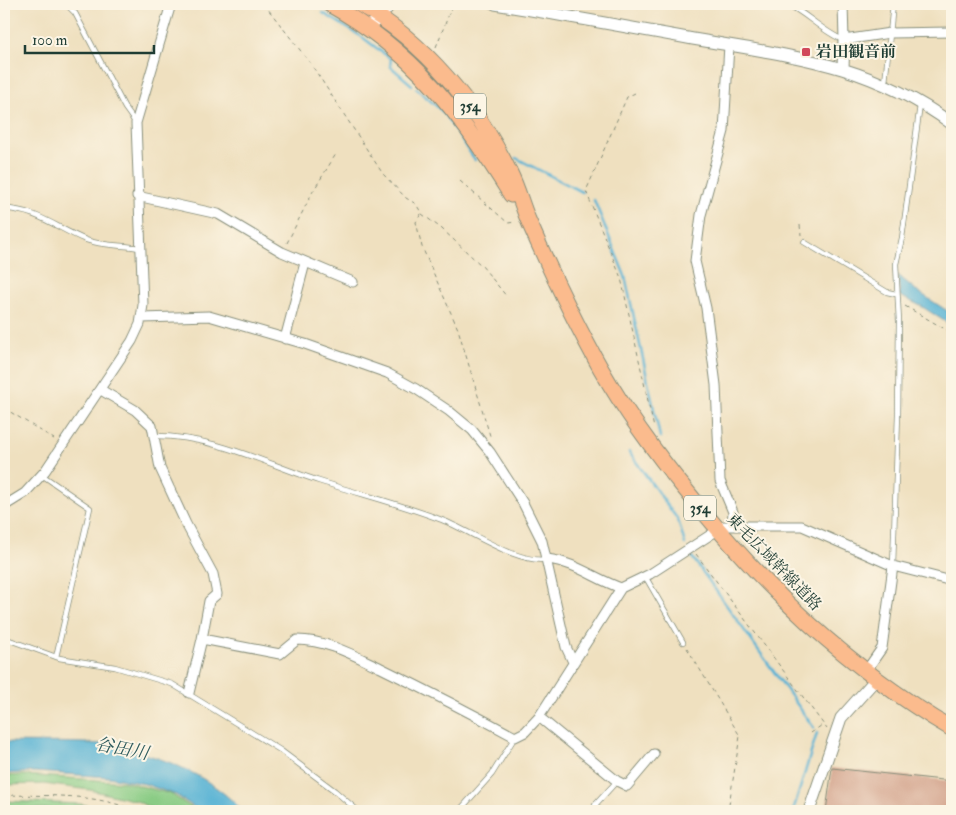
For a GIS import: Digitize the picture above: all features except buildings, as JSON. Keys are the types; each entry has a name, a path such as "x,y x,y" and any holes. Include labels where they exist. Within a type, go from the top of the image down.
{"highway":[{"name":"東毛広域幹線道路","path":"329,4 374,15 424,75 480,148 528,219"},
{"name":"東毛広域幹線道路","path":"359,4 431,60 459,92 489,134 510,172 528,219 577,325 602,371 649,442 725,527 788,606 871,675 952,729"}],"street":[{"path":"4,506 25,493 42,475 101,390 132,341 142,318 144,305 137,196 136,123 171,4"},
{"path":"374,15 390,4"},
{"path":"502,4 790,54 842,68 885,84 921,103 952,124"},
{"path":"842,68 844,40 843,4"},
{"path":"844,40 890,33 952,32"},
{"path":"725,527 733,512 720,481 716,386 706,308 695,261 701,215 724,131 730,45"},
{"path":"137,196 218,214 282,252 353,282"},
{"path":"285,338 305,263"},
{"path":"142,318 209,316 327,351 386,372 407,383 461,421 490,452 523,503 542,541 566,647 573,662"},
{"path":"101,390 143,416 152,426 160,468 216,582 217,594 208,601 202,639 189,693"},
{"path":"202,639 280,654 297,640 320,643 358,657 411,682 515,737 525,732 539,717 621,588 645,576 725,527 802,526 893,566 952,581"},
{"path":"547,559 581,567 602,581 621,588"},
{"path":"809,811 841,718 871,675 882,648 893,566"},
{"path":"539,717 617,781 627,786 654,754"}],"lane":[{"path":"66,4 75,13 125,108 136,123"},
{"path":"787,4 817,21 837,38 844,40"},
{"path":"885,84 893,4"},
{"path":"893,566 898,415 896,264 902,238 921,103"},
{"path":"4,209 25,211 45,218 87,240 140,248"},
{"path":"804,242 887,292 896,294"},
{"path":"155,436 221,444 285,470 426,514 470,531 511,553 531,559 547,559"},
{"path":"42,475 90,508 56,657"},
{"path":"645,576 683,642"},
{"path":"4,638 56,657 115,667 153,677 189,693 300,764 358,811"},
{"path":"459,811 492,774 515,737"},
{"path":"601,811 595,804 617,781"}],"path":[{"path":"264,4 311,64 383,174 406,198 416,204 422,214 442,229 482,266 507,297"},
{"path":"431,60 453,4"},
{"path":"635,93 627,97 586,191 621,278 654,425 653,436 649,442"},
{"path":"282,252 312,193 336,154"},
{"path":"460,181 508,223 513,224 528,219"},
{"path":"422,214 416,222 422,247 458,329 492,445 490,452"},
{"path":"800,225 804,242"},
{"path":"897,303 952,333"},
{"path":"4,408 63,445"},
{"path":"691,547 823,724 835,735"},
{"path":"683,642 740,736 728,811"},
{"path":"811,733 823,724"},
{"path":"4,795 91,798 136,811"}],"green space":[{"path":"24,775 126,782 171,794 197,811 156,811 137,801 90,790 44,784 4,785 4,776"},
{"path":"4,801 80,804 120,811 4,808"}],"water":[{"path":"898,275 917,291 952,314 952,326 921,306 900,296"},
{"name":"谷田川","path":"4,742 85,743 123,747 183,768 209,782 243,811 200,811 176,795 145,784 109,777 34,772 4,774"}],"waterway":[{"path":"323,13 362,37 391,59 390,66 412,85"},
{"path":"416,88 443,112 475,160"},
{"path":"516,158 582,192"},
{"path":"594,200 625,276 660,437"},
{"path":"629,452 678,520 685,544"},
{"path":"692,557 814,728"},
{"path":"793,811 817,733"}],"place":[{"name":"岩田観音前","path":"806,52"}]}
